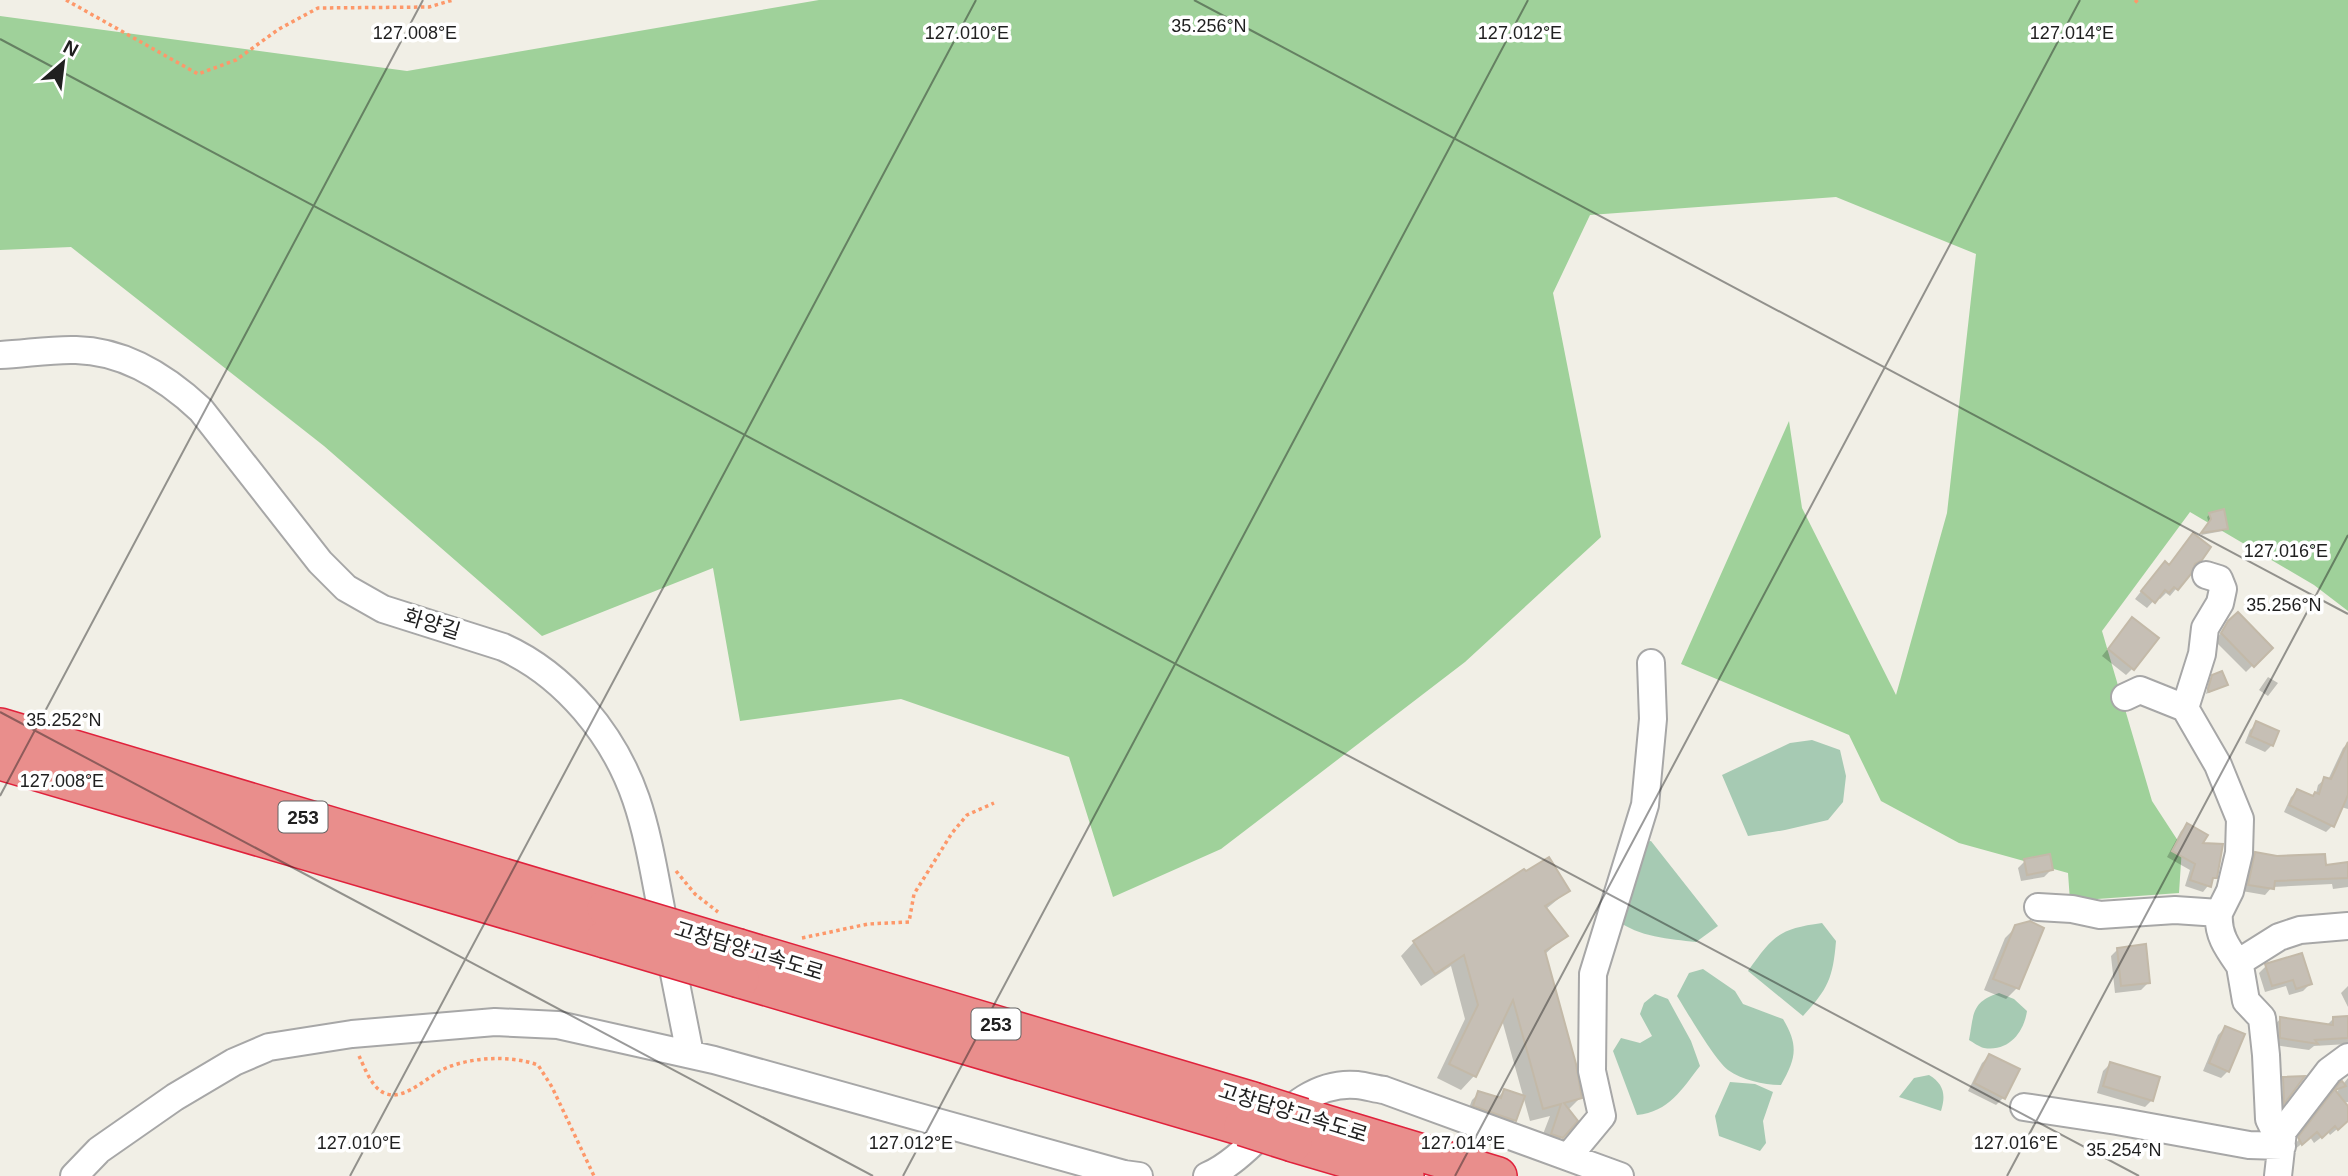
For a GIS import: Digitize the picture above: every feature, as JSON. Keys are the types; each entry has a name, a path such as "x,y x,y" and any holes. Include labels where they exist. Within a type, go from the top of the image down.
{"highway":[{"name":"고창담양고속도로","path":"0,727 605,923"},
{"name":"고창담양고속도로","path":"0,761 605,923 735,948 1298,1130 1498,1176"},
{"name":"고창담양고속도로","path":"1298,1130 1405,1176"}],"street":[{"name":"화양길","path":"0,355 77,350 106,354 158,376 181,390 201,410 320,562 346,588 383,609 521,655 568,692 597,725 621,764 636,799 649,846 690,1054"},
{"path":"2185,708 2202,654 2205,628 2220,603 2222,589 2219,579 2206,575"},
{"path":"1568,1157 1602,1116 1592,1071 1593,974 1645,805 1653,719 1651,663"},
{"path":"2125,697 2140,690 2185,708 2218,765 2240,819 2239,853 2230,891 2219,913 2217,928 2240,967 2246,1001 2262,1018 2269,1119 2282,1146"},
{"path":"2038,907 2072,909 2100,915 2175,910 2219,913"},
{"path":"2240,967 2244,959 2279,937 2300,930 2348,926"},
{"path":"74,1176 119,1135 175,1097 234,1062 269,1047 352,1034 495,1022 558,1026 690,1054 1139,1176"},
{"path":"2278,1176 2283,1131 2329,1071 2348,1057"},
{"path":"1207,1176 1232,1161 1299,1101 1341,1085 1384,1090 1620,1176"},
{"path":"2024,1107 2249,1144 2282,1146"}],"path":[{"path":"66,0 198,74 236,60 279,29 318,8 429,7 453,0"},
{"path":"800,938 868,924 909,922 914,894 952,834 967,815 994,803"},
{"path":"649,846 671,865 735,948"},
{"path":"352,1034 357,1053 377,1089 391,1095 400,1094 433,1074 462,1062 512,1060 538,1065 552,1087 594,1176"}],"green space":[{"path":"819,0 2348,0 2348,611 2314,585 2190,512 2102,631 2152,801 2182,847 2179,893 2070,901 2068,873 1959,843 1881,801 1849,735 1681,664 1789,421 1802,508 1896,695 1947,513 1976,254 1836,197 1590,215 1553,293 1601,537 1465,662 1221,849 1113,897 1069,757 901,699 740,721 713,568 542,636 324,446 71,247 0,250 0,16 407,71"},
{"path":"1812,740 1840,750 1846,776 1843,802 1828,820 1748,836 1722,775 1790,743"},
{"path":"1651,841 1718,926 1696,942 1644,934 1617,920 1643,842"},
{"path":"1822,923 1836,941 1833,965 1824,990 1803,1016 1748,971 1778,936 1795,928"},
{"path":"1703,969 1735,991 1743,1004 1783,1019 1792,1037 1794,1052 1781,1085 1753,1081 1734,1074 1708,1046 1677,996 1689,973"},
{"path":"1999,993 2014,999 2027,1011 2023,1026 2008,1044 1993,1048 1982,1047 1969,1040 1973,1016 1983,1000"},
{"path":"1655,994 1668,999 1691,1041 1700,1066 1674,1098 1658,1109 1637,1115 1613,1051 1621,1038 1640,1043 1652,1036 1640,1014 1644,1003"},
{"path":"1929,1075 1938,1082 1942,1090 1941,1111 1899,1097 1914,1078"},
{"path":"1730,1082 1755,1084 1773,1092 1763,1121 1766,1143 1760,1151 1719,1136 1715,1116"}],"building":[{"path":"2224,509 2228,529 2201,533 2211,519 2209,513"},
{"path":"2193,533 2211,547 2202,560 2195,564 2191,574 2178,590 2174,587 2169,593 2165,590 2155,603 2141,591 2165,561 2169,565"},
{"path":"2238,612 2273,648 2254,667 2221,633 2228,621"},
{"path":"2132,617 2159,638 2134,670 2108,649"},
{"path":"2222,671 2228,685 2209,692 2212,675"},
{"path":"2256,721 2279,731 2273,746 2250,736"},
{"path":"2348,742 2348,795 2334,827 2289,805 2297,789 2313,796 2315,792 2319,794 2324,777 2331,779"},
{"path":"2187,823 2208,835 2203,843 2223,844 2217,878 2213,878 2211,887 2190,880 2195,864 2172,851"},
{"path":"2255,852 2277,856 2325,854 2326,865 2348,862 2348,878 2275,881 2274,889 2248,885"},
{"path":"2050,854 2053,870 2027,875 2024,859"},
{"path":"1549,857 1570,891 1545,906 1568,936 1545,951 1576,1064 1582,1098 1564,1103 1578,1121 1563,1138 1551,1134 1561,1104 1543,1109 1513,1000 1476,1077 1449,1064 1478,1005 1464,955 1435,974 1413,941 1524,869 1526,871"},
{"path":"2030,921 2044,928 2019,989 1993,979 2015,925"},
{"path":"2146,944 2150,983 2121,986 2117,948"},
{"path":"2302,953 2312,984 2296,989 2293,980 2272,986 2265,964"},
{"path":"2348,1016 2348,1038 2315,1040 2318,1044 2280,1038 2280,1017 2333,1025 2333,1017"},
{"path":"2225,1026 2245,1034 2229,1072 2209,1063"},
{"path":"1989,1054 2020,1069 2005,1099 1974,1083"},
{"path":"2110,1062 2160,1077 2153,1101 2103,1086"},
{"path":"2305,1076 2284,1104 2283,1077"},
{"path":"2342,1081 2346,1086 2335,1090 2348,1106 2348,1121 2338,1130 2335,1126 2322,1138 2317,1132 2302,1145 2298,1137"},
{"path":"1504,1089 1525,1096 1516,1121 1473,1106 1478,1091 1501,1098"}]}
